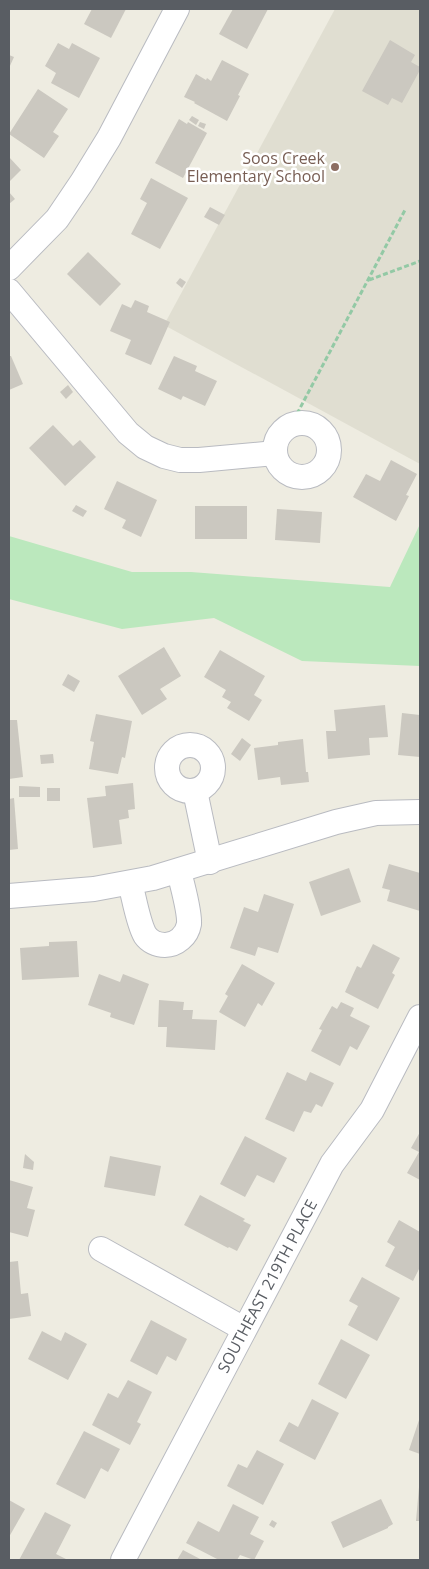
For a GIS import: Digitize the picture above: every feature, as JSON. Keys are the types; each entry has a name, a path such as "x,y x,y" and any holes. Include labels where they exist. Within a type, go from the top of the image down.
{"street":[{"path":"9,268 57,219 82,182 109,138 177,9"},
{"path":"9,291 128,433 145,447 164,456 180,460 275,453"},
{"path":"300,424 310,425 319,430 326,438 329,448 328,458 322,468 304,478 294,476 285,471 278,463 275,453 276,442 281,433 290,427 300,424"},
{"path":"195,790 210,862"},
{"path":"9,896 94,889 130,883 210,862 336,822 376,813 420,812"},
{"path":"130,883 142,928 146,936 153,942 171,945 186,934 189,925 179,871"},
{"name":"SOUTHEAST 219TH PLACE","path":"123,1560 332,1164 372,1110 420,1017"},
{"path":"101,1249 244,1329"}],"path":[{"path":"290,427 405,210"},
{"path":"368,280 420,262"}],"shaded area":[{"name":"Soos Creek Elementary School","path":"335,9 420,9 420,464 164,325"}],"green space":[{"path":"420,524 420,666 302,661 214,618 122,629 9,599 9,536 132,572 191,572 390,587"}],"building":[{"path":"92,9 126,9 111,38 84,24"},
{"path":"233,9 268,9 247,49 219,34"},
{"path":"390,40 415,55 411,62 420,67 420,70 402,103 392,98 388,105 362,91"},
{"path":"58,43 69,49 72,43 100,58 79,98 51,83 56,73 45,66"},
{"path":"9,55 14,57 9,68"},
{"path":"222,60 249,74 227,121 184,97 196,74 211,81"},
{"path":"38,89 68,109 53,132 59,136 44,158 9,134"},
{"path":"192,116 199,120 196,125 189,120"},
{"path":"179,119 207,133 183,178 155,163"},
{"path":"200,122 206,124 204,129 198,126"},
{"path":"9,157 21,170 9,182"},
{"path":"151,178 188,198 160,249 131,234 147,203 140,199"},
{"path":"9,192 15,199 9,204"},
{"path":"210,207 225,215 219,225 204,217"},
{"path":"88,252 121,284 100,306 67,274"},
{"path":"180,278 186,282 182,288 176,283"},
{"path":"135,300 149,306 147,312 170,322 151,365 125,354 131,340 110,331 122,304 131,308"},
{"path":"9,356 11,356 23,384 9,390"},
{"path":"174,356 197,366 195,371 217,381 205,406 183,396 181,400 158,389"},
{"path":"68,385 73,392 66,399 60,392"},
{"path":"53,425 73,446 80,440 96,457 65,486 29,448"},
{"path":"391,460 417,474 406,495 409,496 396,521 353,497 366,474 380,481"},
{"path":"117,481 157,500 141,537 122,528 126,520 104,509"},
{"path":"76,505 87,511 83,517 72,511"},
{"path":"195,506 247,506 247,539 195,539"},
{"path":"277,509 322,512 320,543 275,540"},
{"path":"164,647 181,676 160,689 167,699 142,715 118,676"},
{"path":"220,650 265,676 254,695 262,700 249,721 227,708 231,702 222,697 226,690 204,677"},
{"path":"68,674 80,681 74,692 62,685"},
{"path":"385,705 388,737 369,738 370,755 328,759 326,731 336,731 334,710"},
{"path":"402,713 420,715 420,757 398,755"},
{"path":"96,714 132,721 125,758 122,757 118,774 89,769 94,742 90,741"},
{"path":"9,720 17,720 23,777 9,779"},
{"path":"242,738 251,745 240,761 231,754"},
{"path":"303,739 306,772 308,772 309,782 281,785 280,777 258,780 254,748 278,745 278,742"},
{"path":"53,754 54,763 41,764 40,755"},
{"path":"133,783 135,809 128,810 129,818 119,820 122,844 93,848 87,798 106,796 105,786"},
{"path":"19,786 40,787 40,797 19,797"},
{"path":"47,788 60,788 60,801 47,801"},
{"path":"14,798 18,849 9,850 9,799"},
{"path":"389,864 420,873 420,911 387,901 390,890 382,888"},
{"path":"349,868 361,902 321,916 309,882"},
{"path":"264,894 294,904 278,953 258,947 255,956 230,948 244,907 258,912"},
{"path":"77,941 79,977 22,980 20,948 49,946 49,942"},
{"path":"373,944 400,958 392,973 395,975 378,1009 345,992 357,966 361,968"},
{"path":"242,964 275,983 262,1006 258,1003 245,1027 219,1012 228,996 225,994"},
{"path":"99,974 120,982 123,974 149,984 134,1025 110,1017 111,1013 88,1005"},
{"path":"159,1000 184,1002 183,1010 193,1010 192,1019 217,1020 215,1050 166,1047 167,1027 158,1027"},
{"path":"341,1002 354,1008 350,1016 370,1026 357,1050 350,1046 340,1066 311,1051 322,1030 319,1029 332,1006 337,1009"},
{"path":"287,1072 306,1081 310,1072 334,1083 322,1107 316,1104 311,1113 304,1111 294,1132 265,1119"},
{"path":"420,1132 420,1180 407,1173 419,1152 411,1148"},
{"path":"245,1136 287,1158 274,1183 257,1175 245,1197 220,1184"},
{"path":"25,1154 34,1162 33,1170 23,1168"},
{"path":"110,1156 161,1166 155,1196 104,1187"},
{"path":"9,1180 33,1187 27,1208 35,1210 28,1237 9,1232"},
{"path":"200,1195 245,1219 243,1221 251,1225 237,1251 184,1225"},
{"path":"399,1220 420,1232 420,1267 413,1281 385,1266 395,1247 387,1242"},
{"path":"18,1261 21,1294 28,1293 31,1316 9,1319 9,1262"},
{"path":"362,1277 400,1298 377,1341 348,1325 358,1306 349,1301"},
{"path":"151,1320 187,1339 176,1361 167,1356 157,1375 130,1361"},
{"path":"42,1331 61,1341 65,1332 87,1344 68,1380 28,1359"},
{"path":"341,1339 370,1355 346,1399 318,1384"},
{"path":"128,1380 152,1392 137,1422 141,1424 130,1445 92,1425 108,1393 118,1398"},
{"path":"312,1399 339,1413 315,1460 279,1441 289,1422 298,1427"},
{"path":"420,1417 420,1454 409,1450"},
{"path":"84,1431 120,1449 108,1472 101,1468 85,1499 56,1484"},
{"path":"257,1450 284,1464 263,1505 227,1486 238,1464 247,1468"},
{"path":"419,1487 420,1521 416,1521"},
{"path":"381,1499 393,1524 343,1548 331,1522"},
{"path":"9,1500 25,1509 9,1537"},
{"path":"233,1504 259,1517 250,1534 264,1541 254,1560 240,1555 237,1560 219,1560 186,1543 198,1521 219,1532"},
{"path":"45,1512 71,1525 56,1554 68,1560 19,1560"},
{"path":"272,1520 277,1523 274,1528 269,1525"},
{"path":"183,1550 202,1560 177,1560"}],"place":[{"name":"Soos Creek Elementary School","path":"335,167"}]}
